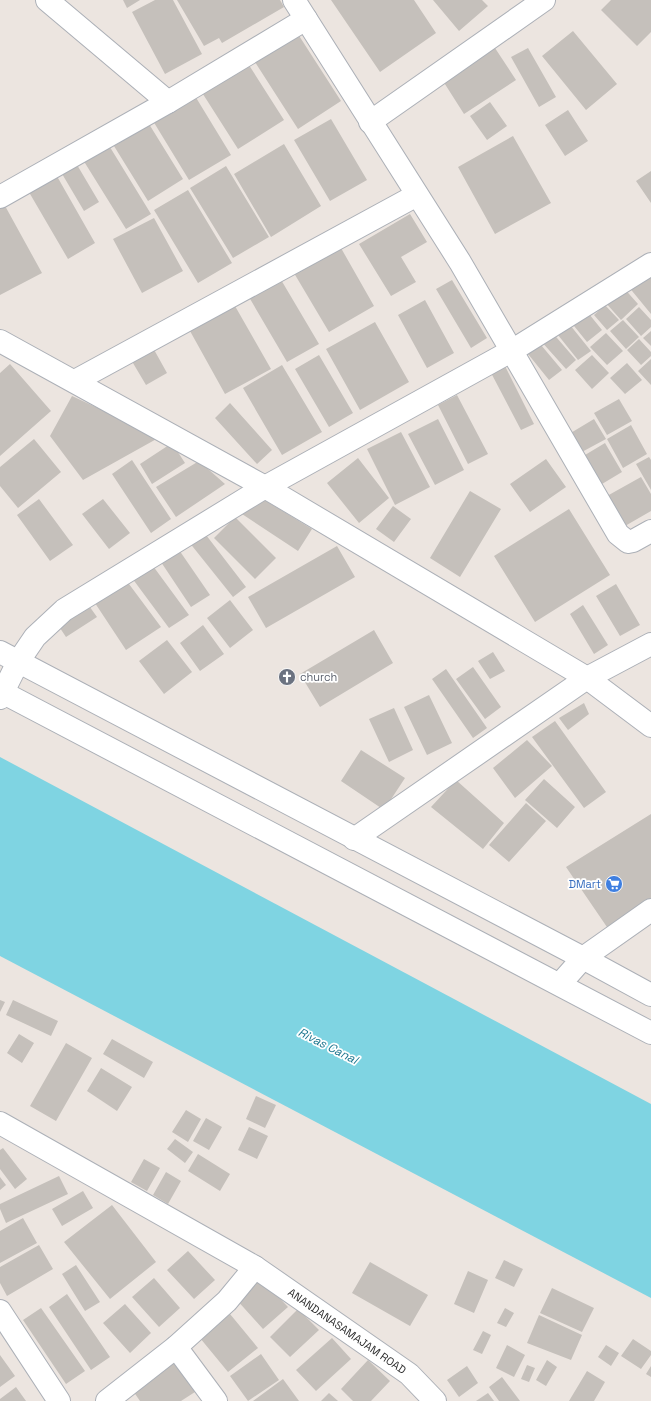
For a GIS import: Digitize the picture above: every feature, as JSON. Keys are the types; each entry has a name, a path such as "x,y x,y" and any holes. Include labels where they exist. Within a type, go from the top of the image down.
{"street":[{"path":"47,0 168,102"},
{"path":"294,0 460,262 513,350 618,534 628,542 633,541 651,531"},
{"path":"370,122 544,0"},
{"path":"0,198 168,102 306,19"},
{"path":"76,381 417,195"},
{"path":"651,264 513,350 265,487 64,610 35,637 9,657 1,694 560,984 651,1033"},
{"path":"0,341 76,381 265,487 587,678 651,726"},
{"path":"354,839 587,678 651,644"},
{"path":"9,657 651,995"},
{"path":"560,984 583,958 651,910"},
{"name":"ANANDANASAMAJAM ROAD","path":"0,1123 255,1267 409,1374 435,1401"},
{"path":"107,1401 176,1347 228,1301 255,1267"},
{"path":"0,1311 59,1401"},
{"path":"176,1347 216,1401"}],"water":[{"name":"Rivas Canal","path":"0,757 651,1104 651,1298 0,956"}],"building":[{"path":"123,0 140,0 127,8"},
{"path":"155,0 173,0 202,54 165,74 132,12"},
{"path":"177,0 280,0 284,7 222,43 219,38 204,46"},
{"path":"331,0 414,0 436,33 380,72"},
{"path":"433,0 482,0 488,6 459,31"},
{"path":"611,0 651,0 651,32 637,46 601,10"},
{"path":"296,31 341,101 298,129 253,59"},
{"path":"573,31 617,84 586,110 542,56"},
{"path":"495,48 516,80 464,114 443,81"},
{"path":"528,48 556,97 539,107 511,57"},
{"path":"247,62 284,120 238,149 201,91"},
{"path":"192,91 231,155 189,180 150,116"},
{"path":"490,102 507,126 487,140 470,116"},
{"path":"568,110 588,141 565,156 545,125"},
{"path":"331,119 367,180 330,201 294,140"},
{"path":"149,124 183,179 148,201 114,146"},
{"path":"513,136 551,203 495,234 458,167"},
{"path":"105,139 151,214 126,229 80,155"},
{"path":"284,144 321,206 271,237 234,174"},
{"path":"73,158 99,202 84,211 58,167"},
{"path":"226,166 269,237 233,258 190,188"},
{"path":"54,171 95,243 68,259 26,187"},
{"path":"651,171 651,203 636,181"},
{"path":"188,190 232,263 198,283 154,210"},
{"path":"4,204 42,273 0,295 0,206"},
{"path":"410,214 427,242 401,257 416,282 391,296 359,244"},
{"path":"154,218 183,271 142,293 113,239"},
{"path":"337,241 374,306 329,332 291,268"},
{"path":"277,273 319,344 287,362 246,292"},
{"path":"651,277 651,314 628,286"},
{"path":"452,280 487,338 471,348 436,289"},
{"path":"622,286 638,304 621,320 605,302"},
{"path":"425,300 454,353 427,368 398,315"},
{"path":"605,305 619,320 607,330 594,315"},
{"path":"235,306 271,369 225,394 190,331"},
{"path":"639,307 651,320 651,327 641,336 626,319"},
{"path":"585,309 602,330 587,342 570,321"},
{"path":"566,320 591,351 578,360 554,330"},
{"path":"623,320 639,337 626,349 610,331"},
{"path":"375,322 409,382 360,410 326,349"},
{"path":"551,331 576,360 566,369 540,340"},
{"path":"651,331 651,346 643,338"},
{"path":"606,333 623,351 607,365 590,347"},
{"path":"536,339 562,370 549,380 524,349"},
{"path":"639,339 651,352 651,356 641,365 627,350"},
{"path":"152,346 167,373 146,385 130,358"},
{"path":"319,355 353,413 329,427 295,369"},
{"path":"592,355 609,373 592,389 575,370"},
{"path":"651,359 651,385 638,371"},
{"path":"503,362 534,424 521,430 489,369"},
{"path":"627,363 642,380 625,394 610,378"},
{"path":"10,364 51,411 0,456 0,373"},
{"path":"282,365 322,432 282,455 243,388"},
{"path":"457,395 488,454 468,464 438,405"},
{"path":"72,396 160,437 83,480 50,436"},
{"path":"619,399 632,421 607,435 594,413"},
{"path":"230,403 272,450 257,464 215,418"},
{"path":"438,419 464,470 435,485 408,434"},
{"path":"594,419 606,439 580,453 569,434"},
{"path":"631,425 647,454 623,468 607,439"},
{"path":"401,432 430,487 395,505 367,449"},
{"path":"34,439 61,472 18,508 0,486 0,467"},
{"path":"172,443 185,463 152,484 140,464"},
{"path":"605,443 622,472 597,487 580,458"},
{"path":"649,457 651,460 651,490 636,464"},
{"path":"358,458 389,498 359,523 327,483"},
{"path":"546,459 566,487 530,512 510,484"},
{"path":"132,460 171,519 151,533 112,474"},
{"path":"199,461 225,484 176,517 156,487"},
{"path":"641,477 651,494 651,511 625,526 607,496"},
{"path":"470,491 501,509 460,577 430,558"},
{"path":"258,496 312,529 298,551 242,514"},
{"path":"39,499 73,545 50,561 17,515"},
{"path":"103,499 130,533 109,549 82,514"},
{"path":"393,506 411,519 394,542 376,529"},
{"path":"569,509 610,575 535,622 494,556"},
{"path":"235,517 276,558 255,579 214,538"},
{"path":"203,531 246,587 233,597 189,542"},
{"path":"337,546 355,577 266,628 248,597"},
{"path":"177,547 210,595 191,607 159,559"},
{"path":"153,566 189,615 169,628 132,578"},
{"path":"126,580 161,627 126,650 93,600"},
{"path":"616,584 640,625 620,636 596,596"},
{"path":"230,600 253,630 230,648 207,618"},
{"path":"87,603 97,617 66,637 56,622"},
{"path":"583,605 608,645 594,654 570,614"},
{"path":"203,625 224,654 200,671 180,643"},
{"path":"374,630 393,663 320,707 300,674"},
{"path":"167,640 192,672 164,694 139,661"},
{"path":"493,652 505,671 490,679 478,661"},
{"path":"473,667 501,707 485,719 456,679"},
{"path":"446,669 487,728 473,738 432,679"},
{"path":"429,695 452,743 427,755 404,707"},
{"path":"584,703 589,714 568,730 559,718"},
{"path":"394,708 413,750 389,762 369,719"},
{"path":"555,721 606,792 584,808 532,737"},
{"path":"527,740 552,766 515,798 493,768"},
{"path":"361,750 405,778 384,810 341,781"},
{"path":"544,779 575,807 557,828 525,800"},
{"path":"456,780 504,823 483,849 431,807"},
{"path":"526,803 546,821 509,862 489,845"},
{"name":"DMart","path":"651,814 651,901 609,930 566,867"},
{"path":"0,1000 5,1002 0,1012"},
{"path":"13,1000 58,1021 51,1036 6,1015"},
{"path":"19,1034 34,1043 22,1063 7,1053"},
{"path":"112,1039 153,1062 144,1078 103,1054"},
{"path":"66,1043 92,1058 56,1121 30,1106"},
{"path":"101,1068 132,1087 117,1111 87,1091"},
{"path":"256,1096 276,1105 265,1128 246,1119"},
{"path":"186,1110 201,1119 188,1142 172,1132"},
{"path":"206,1118 222,1127 209,1150 193,1141"},
{"path":"249,1127 268,1136 257,1159 238,1150"},
{"path":"175,1139 193,1152 185,1163 167,1149"},
{"path":"3,1148 27,1179 15,1189 0,1169 0,1150"},
{"path":"198,1154 230,1174 220,1191 188,1171"},
{"path":"144,1159 160,1168 147,1191 131,1182"},
{"path":"166,1172 181,1181 168,1204 153,1195"},
{"path":"59,1176 68,1194 6,1223 0,1209 0,1204"},
{"path":"0,1177 6,1185 0,1190"},
{"path":"83,1191 93,1208 62,1226 52,1209"},
{"path":"112,1205 156,1262 110,1299 64,1242"},
{"path":"23,1218 37,1243 0,1263 0,1231"},
{"path":"39,1245 53,1269 7,1296 0,1283 0,1267"},
{"path":"188,1251 215,1280 194,1299 167,1270"},
{"path":"504,1260 523,1269 514,1287 495,1278"},
{"path":"370,1262 428,1295 410,1326 352,1293"},
{"path":"76,1265 100,1302 85,1311 62,1274"},
{"path":"468,1271 488,1280 474,1313 454,1304"},
{"path":"259,1276 288,1307 263,1329 235,1298"},
{"path":"154,1278 180,1308 159,1327 132,1297"},
{"path":"552,1288 594,1308 582,1332 540,1313"},
{"path":"67,1294 110,1357 91,1370 49,1307"},
{"path":"125,1304 151,1333 130,1353 103,1323"},
{"path":"41,1308 85,1371 66,1384 23,1320"},
{"path":"505,1308 514,1313 506,1327 497,1323"},
{"path":"298,1309 319,1330 290,1357 270,1337"},
{"path":"230,1314 258,1348 228,1372 200,1338"},
{"path":"539,1315 582,1335 571,1360 527,1343"},
{"path":"483,1331 491,1335 482,1354 473,1350"},
{"path":"332,1338 351,1359 316,1391 296,1370"},
{"path":"633,1339 651,1351 651,1355 641,1369 621,1356"},
{"path":"507,1345 525,1355 514,1377 496,1368"},
{"path":"606,1345 619,1353 611,1366 598,1357"},
{"path":"261,1354 279,1380 248,1401 230,1376"},
{"path":"0,1355 15,1376 0,1387"},
{"path":"173,1359 195,1392 181,1401 140,1401 131,1388"},
{"path":"368,1360 390,1381 371,1401 353,1401 341,1389"},
{"path":"547,1360 557,1367 546,1386 536,1380"},
{"path":"527,1365 535,1368 529,1382 521,1379"},
{"path":"467,1366 478,1383 459,1397 447,1380"},
{"path":"651,1366 651,1377 646,1374"},
{"path":"587,1371 605,1382 594,1401 569,1401"},
{"path":"502,1377 520,1401 499,1401 489,1387"},
{"path":"283,1379 299,1401 253,1401"},
{"path":"16,1387 26,1401 0,1401 0,1399"},
{"path":"329,1393 338,1401 321,1401"},
{"path":"488,1393 494,1401 476,1401"}],"place":[{"name":"church","path":"287,677"},
{"name":"DMart","path":"614,884"}]}
